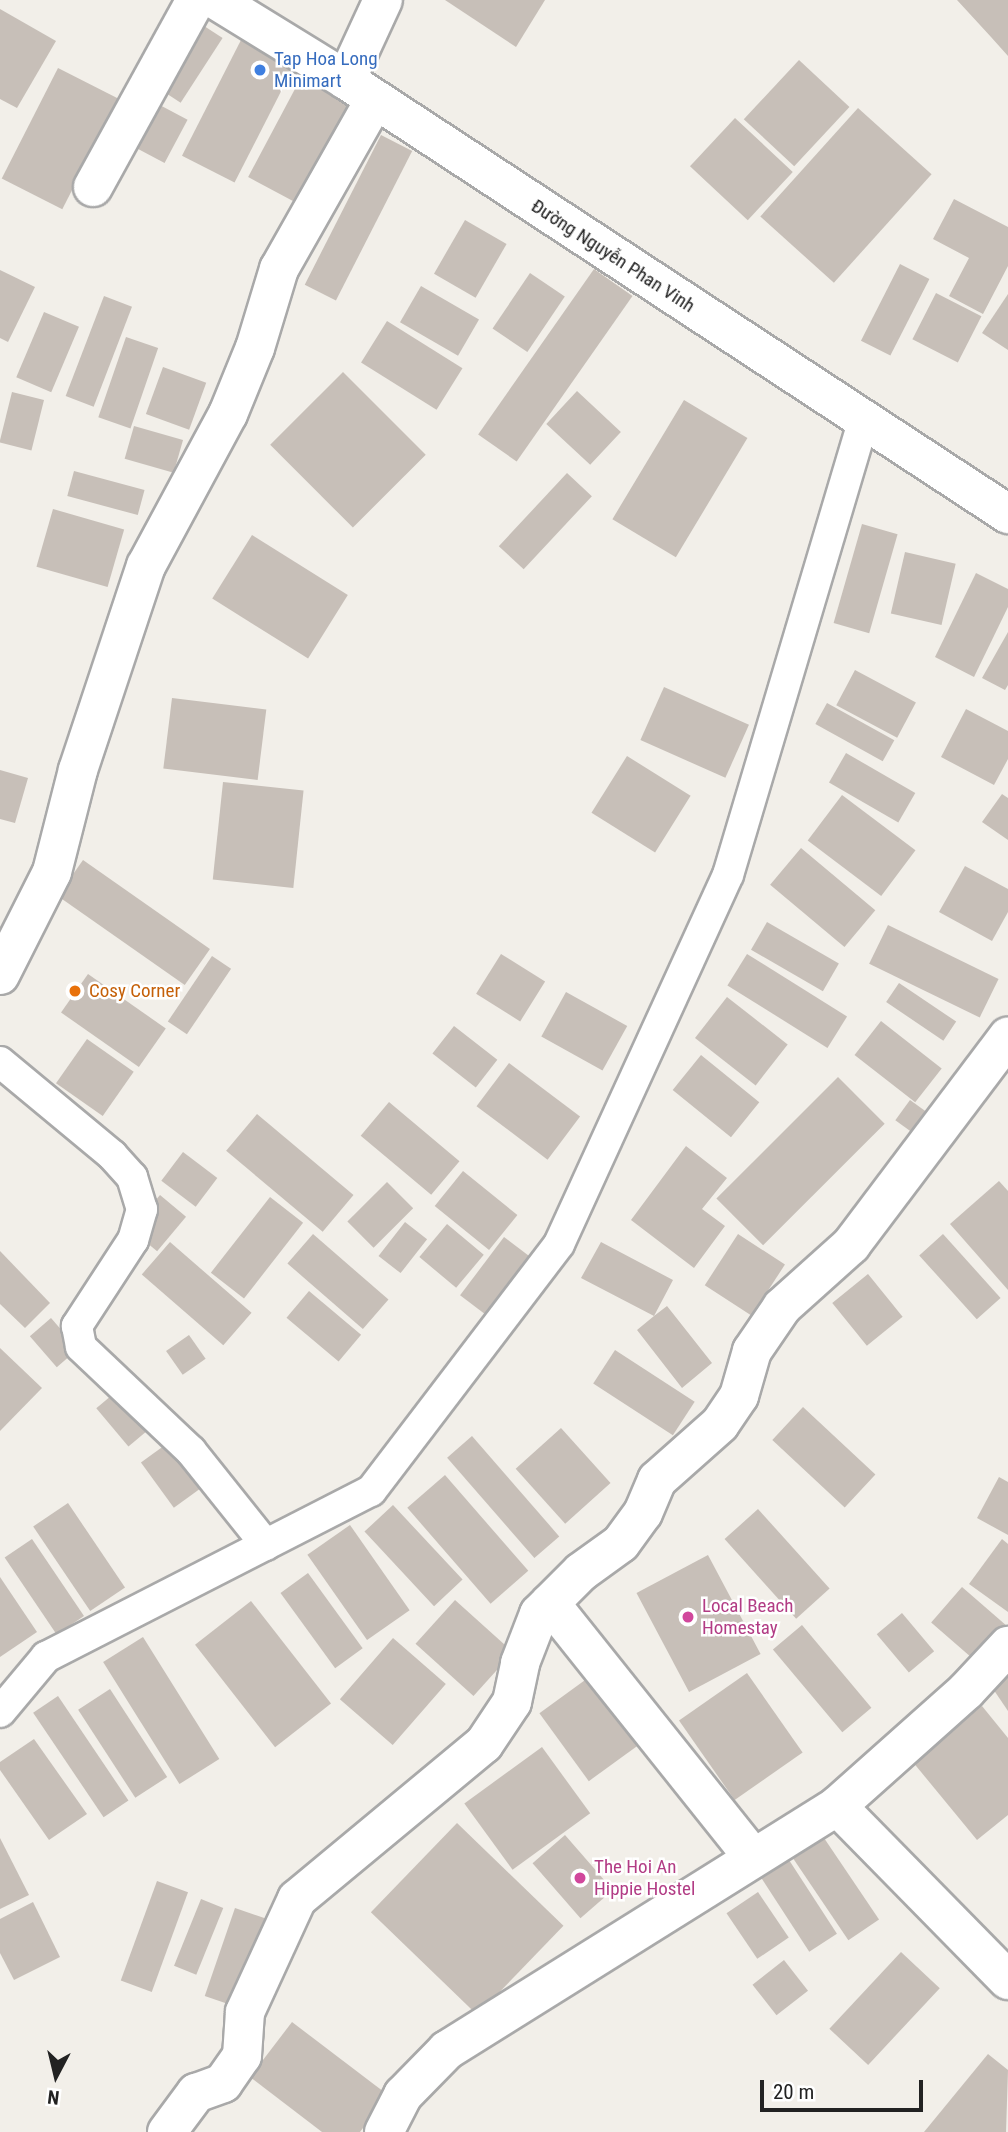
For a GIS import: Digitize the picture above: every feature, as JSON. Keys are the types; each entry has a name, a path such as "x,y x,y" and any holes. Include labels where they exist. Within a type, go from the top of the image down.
{"street":[{"path":"93,187 196,0"},
{"name":"Đường Nguyễn Phan Vinh","path":"216,0 360,90 1008,514"},
{"path":"0,975 52,872 78,770 146,566 228,414 255,348 279,269 360,90 383,0"},
{"path":"167,2132 196,2093 223,2083 242,2056 245,2012 297,1899 484,1744 512,1702 520,1663 540,1614 580,1572 621,1543 643,1513 657,1480 720,1424 739,1396 752,1351 782,1307 851,1245 1008,1037"},
{"path":"551,1603 752,1856"},
{"path":"384,2132 403,2095 447,2050 752,1856 837,1806 966,1691 1008,1646"},
{"path":"837,1806 1008,1980"}],"lane":[{"path":"0,1712 46,1657 371,1491 559,1244 728,876 864,420"},
{"path":"0,1062 112,1154 132,1177 142,1209 133,1241 77,1326 81,1347 191,1451 266,1545"}],"building":[{"path":"445,0 545,0 516,47"},
{"path":"957,0 1008,0 1008,56 991,37"},
{"path":"0,9 56,41 17,108 0,99"},
{"path":"184,13 223,38 181,103 142,78"},
{"path":"241,40 294,67 235,183 182,156"},
{"path":"799,60 849,107 794,166 744,119"},
{"path":"58,68 119,99 62,209 2,178"},
{"path":"304,72 353,98 297,203 248,177"},
{"path":"139,94 188,120 165,163 116,137"},
{"path":"858,108 932,174 834,283 760,216"},
{"path":"735,118 793,172 748,220 690,166"},
{"path":"381,135 412,151 336,301 305,285"},
{"path":"954,199 1008,227 1008,266 983,314 949,296 969,258 933,239"},
{"path":"465,220 507,244 476,298 434,274"},
{"path":"900,264 929,279 890,356 861,341"},
{"path":"594,269 633,296 517,461 478,434"},
{"path":"0,270 35,287 8,342 0,338"},
{"path":"530,273 565,296 527,352 493,329"},
{"path":"421,286 479,320 458,356 400,322"},
{"path":"936,293 981,316 958,362 912,339"},
{"path":"1008,294 1008,350 982,333"},
{"path":"104,296 132,307 94,407 66,396"},
{"path":"44,312 79,327 51,392 16,377"},
{"path":"387,321 462,368 437,410 361,363"},
{"path":"126,337 158,348 130,428 98,417"},
{"path":"163,367 206,383 189,430 146,414"},
{"path":"343,372 426,455 353,528 270,445"},
{"path":"577,391 621,432 590,465 546,424"},
{"path":"12,392 44,400 31,450 0,443"},
{"path":"684,400 747,438 676,557 612,519"},
{"path":"134,426 183,440 174,473 125,459"},
{"path":"74,471 145,490 138,515 67,496"},
{"path":"567,473 592,496 524,569 499,546"},
{"path":"53,509 124,529 108,587 36,567"},
{"path":"862,524 898,534 869,633 834,623"},
{"path":"252,535 348,595 308,658 212,599"},
{"path":"905,552 956,564 941,625 891,613"},
{"path":"976,573 1008,589 1008,607 974,677 935,657"},
{"path":"1008,632 1008,685 1005,690 982,678"},
{"path":"855,670 916,702 897,738 836,705"},
{"path":"664,687 749,725 725,778 640,740"},
{"path":"172,698 266,710 258,780 163,768"},
{"path":"827,703 894,740 883,761 815,724"},
{"path":"966,709 1008,731 1008,759 994,785 941,757"},
{"path":"846,753 915,793 898,822 829,782"},
{"path":"627,756 691,796 655,853 591,813"},
{"path":"0,770 28,778 15,823 0,819"},
{"path":"223,782 304,790 293,888 213,879"},
{"path":"1002,794 1008,798 1008,840 982,822"},
{"path":"842,795 915,850 881,896 808,841"},
{"path":"801,848 875,910 844,947 770,885"},
{"path":"83,860 210,949 185,985 58,896"},
{"path":"965,866 1008,889 1008,912 992,941 939,912"},
{"path":"767,922 839,964 823,991 751,950"},
{"path":"888,925 999,979 980,1018 869,964"},
{"path":"501,954 545,982 520,1021 476,994"},
{"path":"747,954 847,1017 827,1048 727,985"},
{"path":"212,956 231,969 187,1034 168,1021"},
{"path":"88,974 166,1028 139,1067 61,1013"},
{"path":"899,983 956,1022 943,1041 886,1002"},
{"path":"566,992 627,1026 602,1071 541,1037"},
{"path":"727,997 788,1044 756,1085 695,1038"},
{"path":"881,1021 942,1068 915,1102 855,1055"},
{"path":"454,1026 497,1060 476,1087 432,1054"},
{"path":"87,1039 134,1072 103,1116 56,1083"},
{"path":"701,1055 759,1102 731,1137 673,1090"},
{"path":"509,1063 580,1117 548,1160 477,1106"},
{"path":"838,1077 885,1124 763,1245 716,1199"},
{"path":"910,1100 932,1116 917,1136 895,1120"},
{"path":"389,1102 459,1161 431,1195 361,1136"},
{"path":"257,1114 354,1195 323,1232 226,1151"},
{"path":"686,1146 727,1178 702,1209 725,1226 694,1268 631,1220"},
{"path":"183,1152 217,1178 196,1207 161,1181"},
{"path":"463,1171 517,1215 489,1250 435,1206"},
{"path":"999,1181 1008,1191 1008,1290 950,1224"},
{"path":"387,1182 413,1208 374,1248 347,1222"},
{"path":"160,1195 186,1217 157,1251 131,1229"},
{"path":"270,1197 303,1223 244,1299 211,1273"},
{"path":"405,1222 427,1239 401,1273 379,1256"},
{"path":"447,1224 484,1255 456,1288 419,1257"},
{"path":"313,1234 388,1300 363,1329 287,1263"},
{"path":"738,1234 785,1264 752,1316 705,1285"},
{"path":"943,1234 1001,1298 977,1319 919,1255"},
{"path":"504,1237 529,1256 485,1314 460,1295"},
{"path":"170,1242 252,1313 223,1345 142,1274"},
{"path":"601,1242 673,1280 654,1316 581,1278"},
{"path":"0,1251 50,1303 25,1328 0,1304"},
{"path":"868,1274 903,1317 867,1346 832,1303"},
{"path":"309,1291 361,1335 339,1362 287,1318"},
{"path":"667,1306 712,1363 682,1388 637,1330"},
{"path":"51,1318 78,1349 57,1367 30,1336"},
{"path":"189,1335 206,1359 183,1375 166,1351"},
{"path":"0,1348 42,1388 0,1431"},
{"path":"615,1350 695,1402 673,1435 593,1384"},
{"path":"130,1380 162,1418 128,1447 96,1408"},
{"path":"803,1407 875,1475 845,1507 772,1440"},
{"path":"561,1428 611,1483 565,1524 516,1469"},
{"path":"183,1432 216,1477 174,1508 141,1463"},
{"path":"472,1436 559,1536 534,1558 447,1458"},
{"path":"445,1475 528,1571 491,1604 407,1508"},
{"path":"999,1477 1008,1482 1008,1535 977,1518"},
{"path":"68,1503 125,1588 90,1611 33,1526"},
{"path":"393,1505 463,1580 434,1606 364,1532"},
{"path":"758,1509 830,1589 796,1619 725,1539"},
{"path":"350,1525 410,1610 367,1640 307,1555"},
{"path":"32,1539 84,1616 57,1635 5,1557"},
{"path":"1002,1539 1008,1544 1008,1612 969,1584"},
{"path":"708,1555 761,1654 689,1692 636,1593"},
{"path":"308,1573 363,1648 335,1668 280,1593"},
{"path":"0,1577 37,1632 0,1657"},
{"path":"962,1587 1006,1625 975,1661 931,1622"},
{"path":"455,1600 513,1652 473,1696 416,1644"},
{"path":"251,1601 331,1703 275,1747 195,1645"},
{"path":"902,1613 934,1651 909,1673 877,1634"},
{"path":"802,1625 871,1708 842,1732 773,1649"},
{"path":"143,1637 219,1759 179,1784 103,1662"},
{"path":"393,1638 446,1684 393,1745 340,1699"},
{"path":"1008,1662 1008,1711 985,1677"},
{"path":"747,1673 803,1752 735,1800 679,1721"},
{"path":"592,1675 641,1743 589,1781 539,1713"},
{"path":"110,1689 167,1777 135,1798 78,1710"},
{"path":"58,1696 128,1800 104,1817 33,1713"},
{"path":"982,1706 1008,1738 1008,1815 977,1840 912,1761"},
{"path":"34,1739 87,1814 49,1840 0,1770 0,1762"},
{"path":"542,1747 590,1813 513,1870 464,1803"},
{"path":"457,1823 563,1926 477,2015 371,1912"},
{"path":"565,1835 613,1890 580,1918 533,1863"},
{"path":"822,1835 879,1920 848,1940 791,1856"},
{"path":"0,1838 29,1895 0,1909"},
{"path":"789,1860 837,1934 809,1952 761,1878"},
{"path":"157,1881 188,1892 152,1992 121,1981"},
{"path":"758,1892 789,1938 757,1959 726,1913"},
{"path":"201,1899 223,1908 196,1975 174,1966"},
{"path":"33,1902 60,1957 14,1980 0,1953 0,1919"},
{"path":"235,1908 267,1919 237,2007 205,1996"},
{"path":"901,1952 940,1988 868,2065 829,2029"},
{"path":"784,1960 808,1991 776,2015 752,1985"},
{"path":"292,2022 388,2095 360,2132 322,2132 250,2077"},
{"path":"988,2054 1008,2070 1006,2132 924,2132"}],"place":[{"name":"Tap Hoa Long Minimart","path":"260,70"},
{"name":"Cosy Corner","path":"75,991"},
{"name":"Local Beach Homestay","path":"688,1617"},
{"name":"The Hoi An Hippie Hostel","path":"580,1878"}]}
